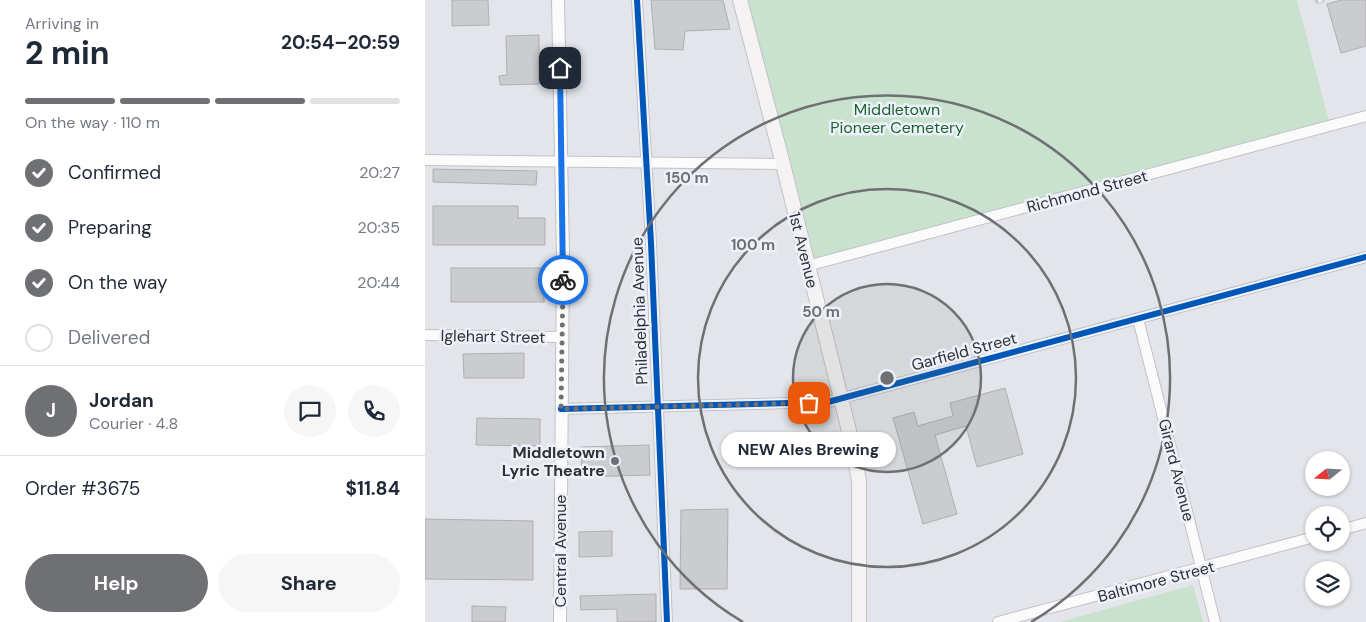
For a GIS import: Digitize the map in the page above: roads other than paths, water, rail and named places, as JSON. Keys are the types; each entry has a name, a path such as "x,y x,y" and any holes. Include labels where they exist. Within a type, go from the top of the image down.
{"main road":[{"name":"1st Avenue","path":"740,0 842,398 859,481 859,622"}],"street":[{"name":"Central Avenue","path":"558,0 563,254 560,622"},
{"name":"Philadelphia Avenue","path":"637,0 667,622"},
{"name":"Richmond Street","path":"807,266 1365,118"},
{"path":"425,160 783,164"},
{"name":"Garfield Street","path":"561,409 828,402 1366,257"},
{"name":"Girard Avenue","path":"1138,319 1215,622"},
{"name":"Iglehart Street","path":"425,335 562,337"},
{"path":"1350,527 1366,523"},
{"name":"Baltimore Street","path":"998,622 1201,570 1305,541"}],"railway":[{"path":"1318,1 1322,0"}],"place":[{"name":"NEW Ales Brewing","path":"809,403"},
{"name":"Middletown Lyric Theatre","path":"615,461"}],"park label":[{"name":"Middletown Pioneer Cemetery","path":"897,118"}]}
